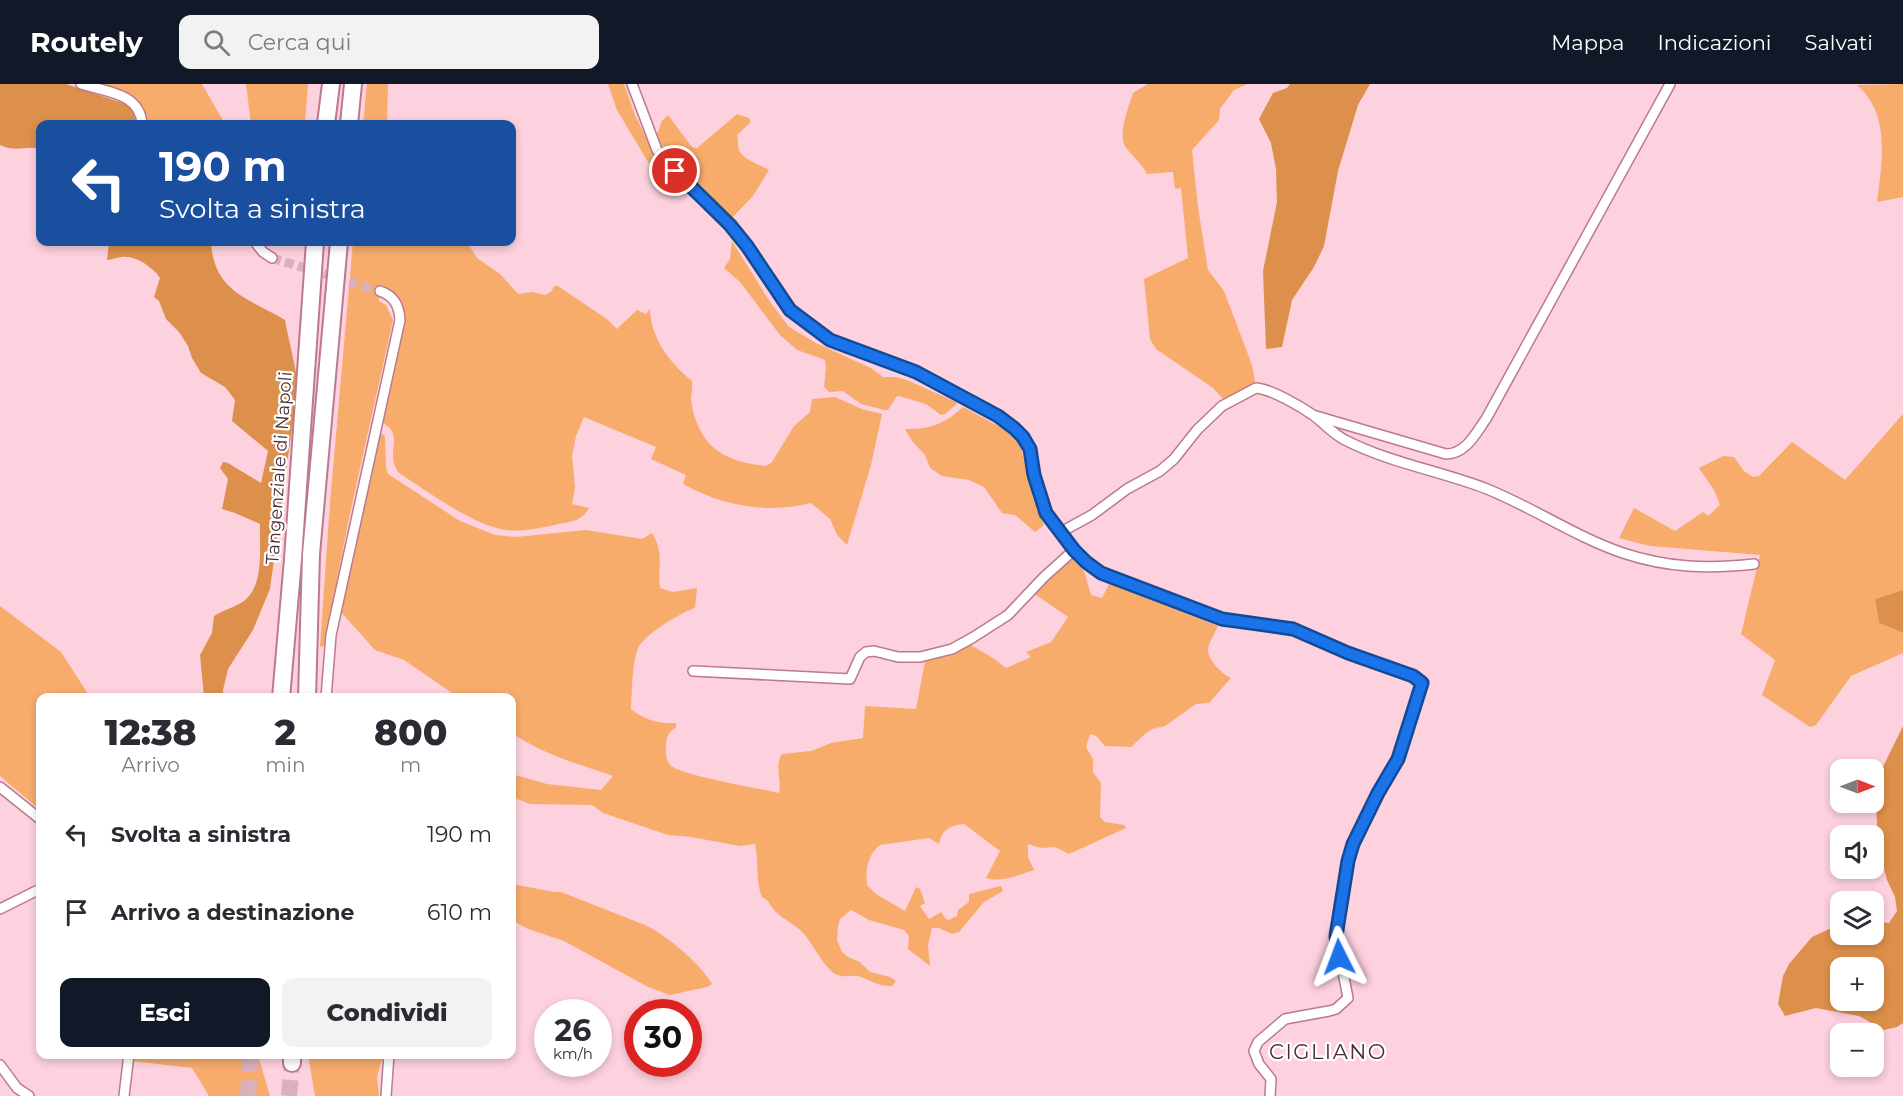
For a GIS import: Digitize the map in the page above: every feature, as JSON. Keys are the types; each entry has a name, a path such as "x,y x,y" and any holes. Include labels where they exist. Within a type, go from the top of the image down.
{"highway":[{"path":"327,120 332,84"},
{"path":"350,120 353,84"},
{"name":"Tangenziale di Napoli","path":"281,693 315,246"},
{"path":"307,693 312,554 339,246"}],"street":[{"path":"81,84 133,101 141,112 142,120"},
{"path":"632,84 657,150 691,189 730,225 790,310 830,340 916,372 998,416 1014,428 1030,449 1034,475 1046,513 1086,562 1101,573 1202,613 1222,619 1293,629 1348,653 1413,676 1422,683 1398,759 1360,828 1348,861 1336,936 1348,998 1336,1009 1285,1019 1258,1042 1254,1051 1259,1064 1271,1079 1270,1096"},
{"path":"1061,532 1092,515 1127,489 1160,471 1174,459 1197,430 1222,406 1256,388 1279,396 1314,415 1446,454 1453,454 1468,443 1486,419 1670,84"},
{"path":"258,246 272,258"},
{"path":"326,693 331,635 400,320 396,302 389,294 380,291"},
{"path":"1314,415 1333,433 1345,440 1486,489 1624,554 1667,565 1715,569 1754,564"},
{"path":"693,671 850,679 860,657 866,652 874,651 898,657 920,657 952,649 1008,615 1044,577 1074,550"},
{"path":"0,787 36,816"},
{"path":"0,909 36,891"},
{"path":"124,1096 128,1059"},
{"path":"386,1096 389,1059"},
{"path":"0,1065 17,1088 29,1096"}],"shaded area":[{"path":"0,84 66,84 126,104 133,111 135,120 36,120 36,149 16,149 0,145"},
{"path":"104,84 202,84 223,120 148,120 138,102 120,89"},
{"path":"246,84 308,84 305,120 250,120"},
{"path":"367,84 388,84 387,120 363,120"},
{"path":"608,84 624,84 635,115 658,162 698,202 648,162 617,110"},
{"path":"1148,84 1247,84 1234,90 1220,109 1219,120 1192,150 1208,270 1224,291 1252,365 1255,381 1223,399 1213,388 1156,349 1150,339 1144,279 1188,258 1181,188 1175,189 1173,172 1147,174 1124,144 1124,125 1133,93"},
{"path":"1290,84 1370,84 1358,105 1338,171 1324,246 1314,267 1292,300 1282,347 1266,349 1263,271 1277,202 1276,169 1271,143 1259,119 1273,93 1287,88"},
{"path":"1903,84 1903,197 1877,202 1882,155 1880,124 1868,97 1857,85"},
{"path":"737,114 749,118 751,122 737,135 738,148 748,159 769,170 753,196 730,220 680,170 657,135 662,121 668,115 692,147 697,148"},
{"path":"732,241 770,302 789,327 816,343 871,368 883,377 907,380 958,403 941,415 926,404 899,396 888,410 885,410 861,404 843,391 829,392 824,387 825,360 797,350 780,335 740,282 724,268 730,259"},
{"path":"109,246 212,246 219,272 226,283 246,299 285,320 298,385 270,589 253,630 228,669 223,693 204,693 200,655 212,633 214,616 244,601 251,594 258,576 260,524 222,509 228,479 220,468 223,462 228,463 261,483 268,451 232,421 235,400 225,387 201,373 179,332 166,319 159,301 154,297 160,278 157,274 149,266 133,258 120,257 107,260"},
{"path":"353,246 468,246 477,258 500,274 518,294 532,292 545,295 551,292 554,286 558,286 608,320 617,329 637,310 646,314 650,309 654,330 663,350 692,381 691,400 694,416 706,440 715,449 737,460 766,466 772,462 794,426 810,412 812,399 835,397 862,409 882,414 871,465 847,545 837,535 830,519 811,503 762,508 729,503 698,492 683,484 686,475 651,459 656,447 584,417 576,436 572,456 575,487 572,504 589,508 583,516 576,520 532,529 506,530 493,527 465,515 437,498 399,473 395,465 393,432 381,422 405,320 398,299 391,290 381,284 379,301 386,305 393,320 349,518 324,646 320,647"},
{"path":"963,407 1013,434 1019,440 1033,498 1044,525 1035,532 1015,515 1002,513 984,487 969,480 942,476 930,468 925,455 905,429 937,424"},
{"path":"1903,414 1903,590 1875,599 1879,623 1903,633 1903,653 1851,676 1816,725 1810,727 1762,695 1775,660 1741,634 1760,555 1650,546 1619,538 1634,508 1675,531 1703,512 1708,516 1720,505 1714,490 1699,468 1723,456 1734,457 1744,471 1753,477 1759,476 1792,442 1845,480"},
{"path":"380,433 385,436 388,474 460,521 495,535 516,537 586,530 642,539 652,533 659,554 660,588 673,592 697,588 695,608 664,625 642,642 638,648 633,670 631,709 652,720 676,723 676,727 667,738 667,759 670,765 688,773 779,793 778,768 782,754 811,751 831,743 863,738 865,706 916,709 925,661 969,644 1006,668 1031,657 1026,652 1051,642 1068,617 1033,593 1069,559 1072,559 1084,571 1091,595 1102,598 1109,584 1218,626 1208,653 1216,666 1231,678 1209,703 1196,704 1165,726 1152,729 1131,747 1105,746 1096,736 1090,734 1086,747 1093,759 1093,772 1101,783 1100,817 1105,822 1124,825 1126,828 1069,854 1055,847 1041,848 1028,844 1028,857 1034,870 998,880 986,878 1000,851 964,824 947,829 939,844 929,838 880,845 868,863 867,885 876,894 905,911 916,887 920,889 925,903 920,906 929,919 941,912 949,920 957,916 958,910 969,902 969,894 1001,886 1003,891 984,902 959,932 952,934 939,928 932,928 928,945 930,966 908,949 909,936 904,930 869,920 851,910 840,919 837,940 842,952 860,962 870,972 890,977 896,981 892,986 888,986 858,976 841,976 828,968 803,933 777,913 762,897 755,844 740,846 668,835 603,813 592,805 530,804 516,799 516,775 547,784 601,790 613,776 561,758 516,735 516,693 452,693 404,660 375,650 341,612"},
{"path":"1903,590 1903,633 1879,623 1875,599"},
{"path":"0,606 61,652 87,693 36,693 36,807 0,776"},
{"path":"1903,726 1903,1023 1884,1030 1884,1023 1872,1023 1859,1016 1832,1011 1884,1011 1884,957 1830,957 1830,1011 1816,1008 1785,1016 1778,1004 1783,976 1789,964 1812,937 1830,929 1830,945 1884,945 1884,923 1889,923 1897,911 1895,897 1884,868 1884,825 1877,825 1876,813 1884,813 1884,765"},
{"path":"516,885 561,892 645,925 682,950 712,984 670,995 648,987 564,941 528,929 516,922"},
{"path":"132,1059 259,1059 270,1096 209,1096 192,1068 132,1061"},
{"path":"309,1059 382,1059 377,1077 379,1096 315,1096"}],"tunnel":[{"path":"272,258 380,291"},
{"path":"248,1096 251,1059"},
{"path":"289,1096 292,1063"}],"district":[{"name":"CIGLIANO","path":"1328,1051"}],"route":[{"path":"675,171 700,198 726,220 747,246 790,310 830,340 916,372 998,416 1014,428 1030,449 1034,475 1046,513 1074,550 1101,573 1222,619 1293,629 1348,653 1413,676 1422,683 1398,759 1353,844 1348,861 1336,936 1339,957"}]}
